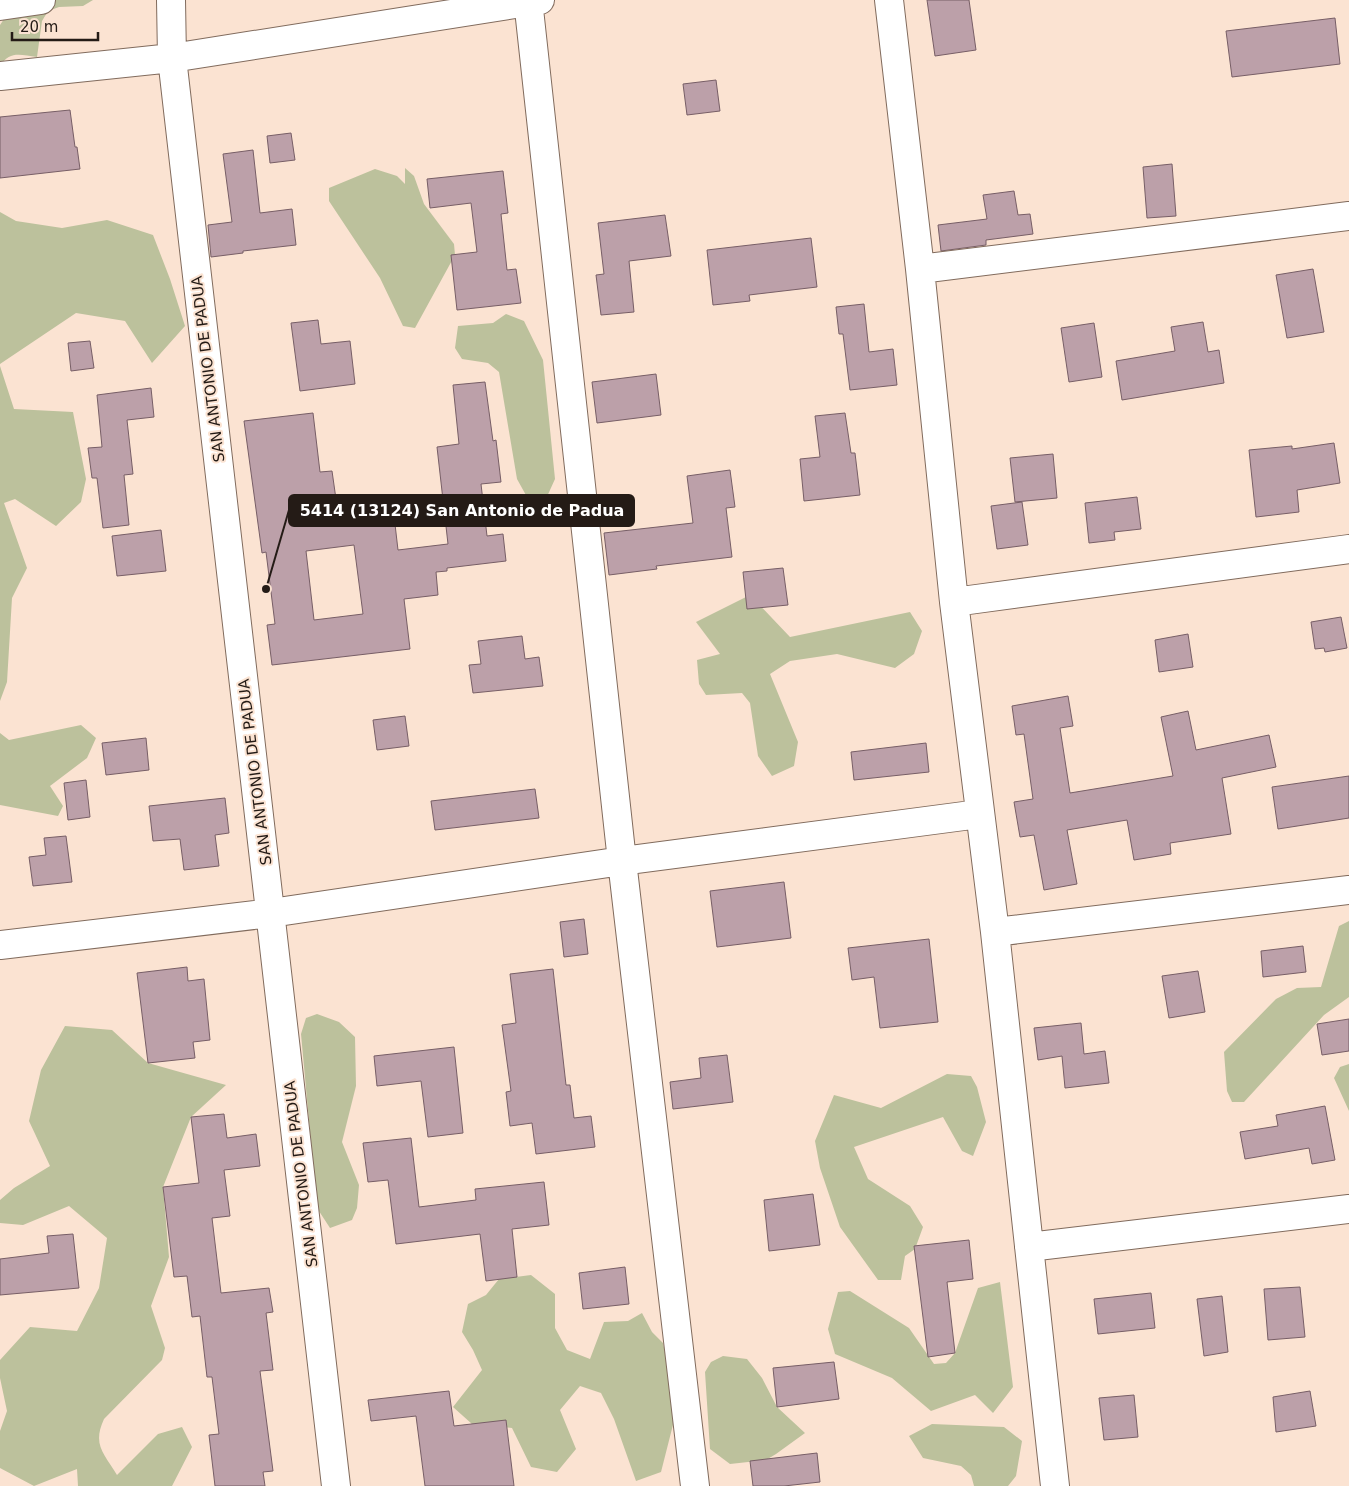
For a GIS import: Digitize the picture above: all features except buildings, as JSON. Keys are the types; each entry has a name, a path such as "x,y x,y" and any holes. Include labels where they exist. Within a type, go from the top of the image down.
{"street":[{"path":"0,6 41,0"},
{"name":"SAN ANTONIO DE PADUA","path":"171,0 172,58 336,1486"},
{"path":"889,0 920,269 954,602 994,932 1055,1486"},
{"path":"0,76 172,58 532,1 622,861 695,1486"},
{"path":"920,269 1349,216"},
{"path":"954,602 1349,549"},
{"path":"0,945 271,912 622,861 980,814"},
{"path":"994,932 1349,890"},
{"path":"1029,1247 1349,1209"}],"green space":[{"path":"11,0 93,0 83,6 59,7 48,11 42,21 37,57 16,55 8,58 0,66 0,25 6,16"},
{"path":"405,168 414,176 424,204 454,244 455,255 415,328 403,326 380,278 329,201 329,188 375,169 397,176 405,184"},
{"path":"0,212 16,221 62,228 107,220 153,235 185,326 152,363 125,321 76,313 0,364"},
{"path":"506,314 524,321 543,360 555,479 545,501 527,497 517,479 499,372 488,363 462,359 455,348 458,326 493,323"},
{"path":"0,366 14,409 73,412 86,479 81,502 56,526 15,499 4,503 27,568 12,598 7,682 0,701"},
{"path":"750,595 790,637 910,612 922,631 914,654 895,668 837,654 790,661 770,674 798,742 794,766 772,776 758,756 750,703 742,693 706,695 699,684 697,660 720,654 696,622"},
{"path":"81,725 96,738 87,758 50,786 63,806 58,816 0,805 0,733 9,740"},
{"path":"1349,921 1349,997 1324,1015 1244,1102 1232,1102 1227,1091 1224,1052 1276,999 1297,988 1321,987 1339,926"},
{"path":"317,1014 339,1022 355,1037 356,1086 342,1142 359,1185 357,1208 352,1220 330,1228 317,1208 301,1034 306,1018"},
{"path":"65,1026 112,1030 148,1063 226,1085 191,1117 163,1187 169,1257 151,1306 165,1348 162,1360 104,1419 99,1436 101,1448 117,1475 158,1434 182,1427 192,1447 172,1486 78,1486 77,1469 34,1486 0,1468 0,1431 7,1411 0,1378 0,1360 30,1327 77,1331 99,1288 107,1238 69,1206 23,1225 0,1223 0,1200 14,1188 50,1166 29,1121 41,1070"},
{"path":"1349,1064 1349,1111 1334,1078 1340,1067"},
{"path":"947,1074 971,1076 977,1087 986,1122 973,1156 962,1151 943,1117 854,1147 868,1179 910,1206 923,1227 915,1249 905,1256 901,1280 878,1280 840,1227 820,1168 815,1141 834,1095 881,1108"},
{"path":"531,1275 555,1294 555,1328 567,1350 590,1359 604,1322 628,1321 642,1313 652,1332 663,1343 677,1409 661,1472 636,1481 614,1419 601,1393 580,1386 560,1410 576,1449 557,1472 531,1467 512,1428 472,1424 453,1407 482,1370 462,1332 468,1304 486,1295 499,1279"},
{"path":"1000,1282 1013,1387 993,1413 975,1395 931,1411 892,1378 835,1354 828,1329 838,1292 850,1291 909,1328 934,1364 946,1363 955,1353 978,1288"},
{"path":"723,1356 747,1359 762,1378 777,1407 805,1433 766,1460 730,1464 710,1449 705,1372 711,1362"},
{"path":"932,1424 1004,1427 1022,1441 1016,1476 1008,1486 974,1486 971,1475 961,1466 923,1458 909,1436"}],"place":[{"name":"5414 (13124) San Antonio de Padua","path":"266,589"}]}
